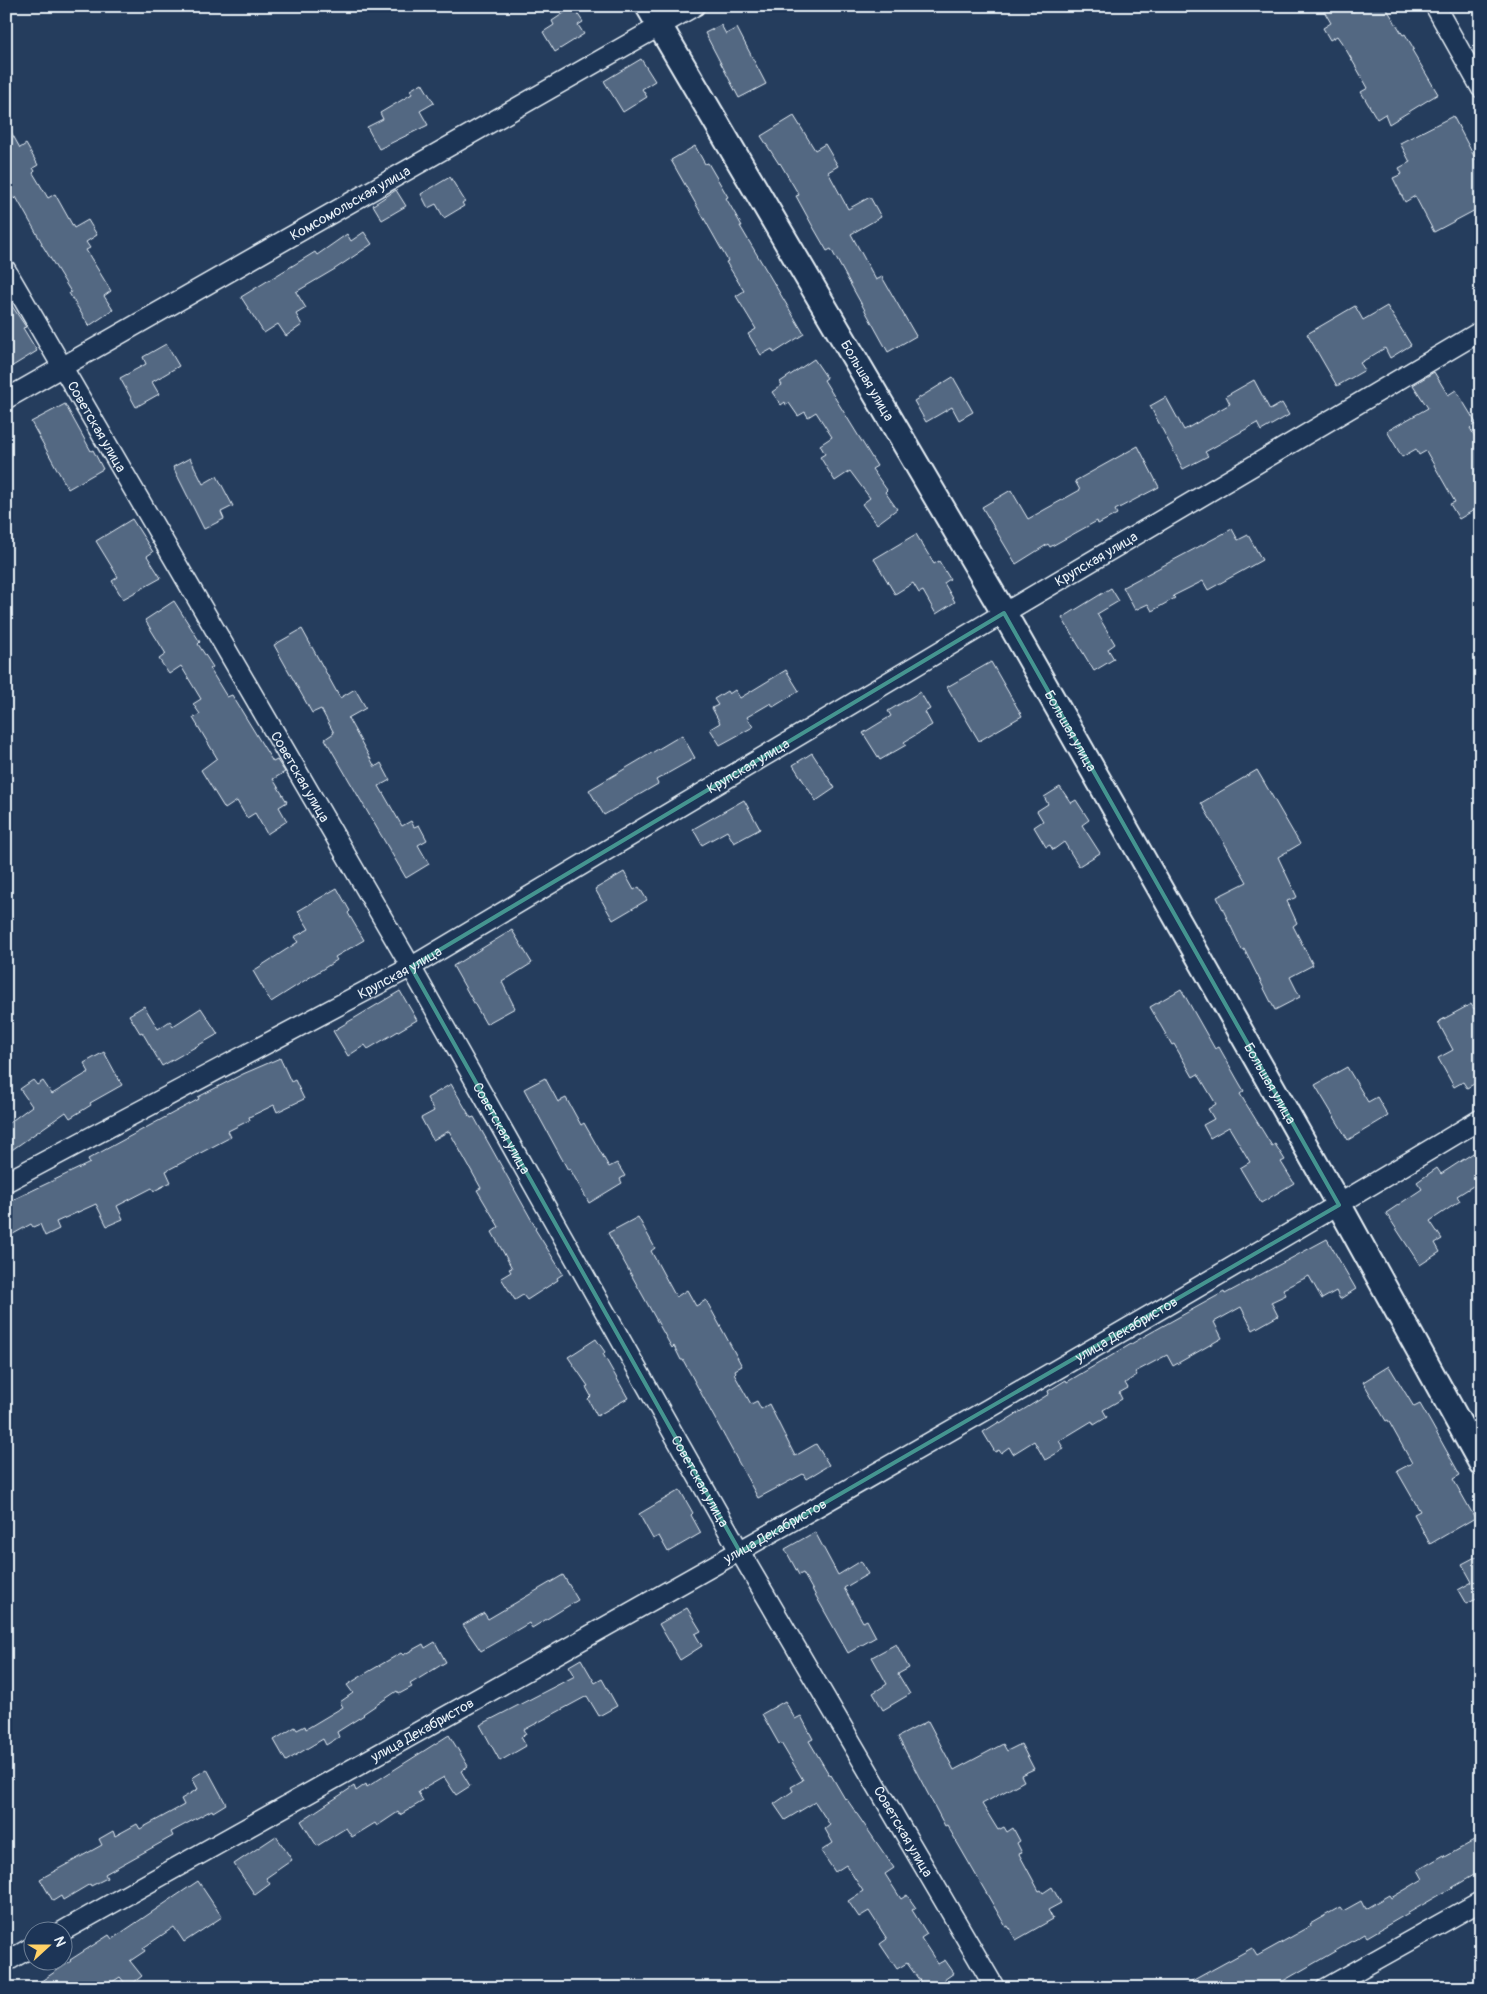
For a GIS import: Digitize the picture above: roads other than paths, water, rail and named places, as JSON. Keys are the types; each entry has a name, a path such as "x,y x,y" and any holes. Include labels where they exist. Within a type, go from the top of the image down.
{"street":[{"name":"Комсомольская улица","path":"6,399 654,16 695,6"},
{"path":"1435,6 1481,88"},
{"name":"Большая улица","path":"654,16 1004,613 1339,1205 1481,1463"},
{"name":"Советская улица","path":"6,270 411,967 740,1552 995,1988"},
{"name":"Крупская улица","path":"6,1182 411,967 1481,331"},
{"name":"улица Декабристов","path":"72,1926 740,1552 1339,1205 1481,1119"},
{"path":"1326,1988 1481,1901"},
{"path":"6,1962 22,1953"}]}
